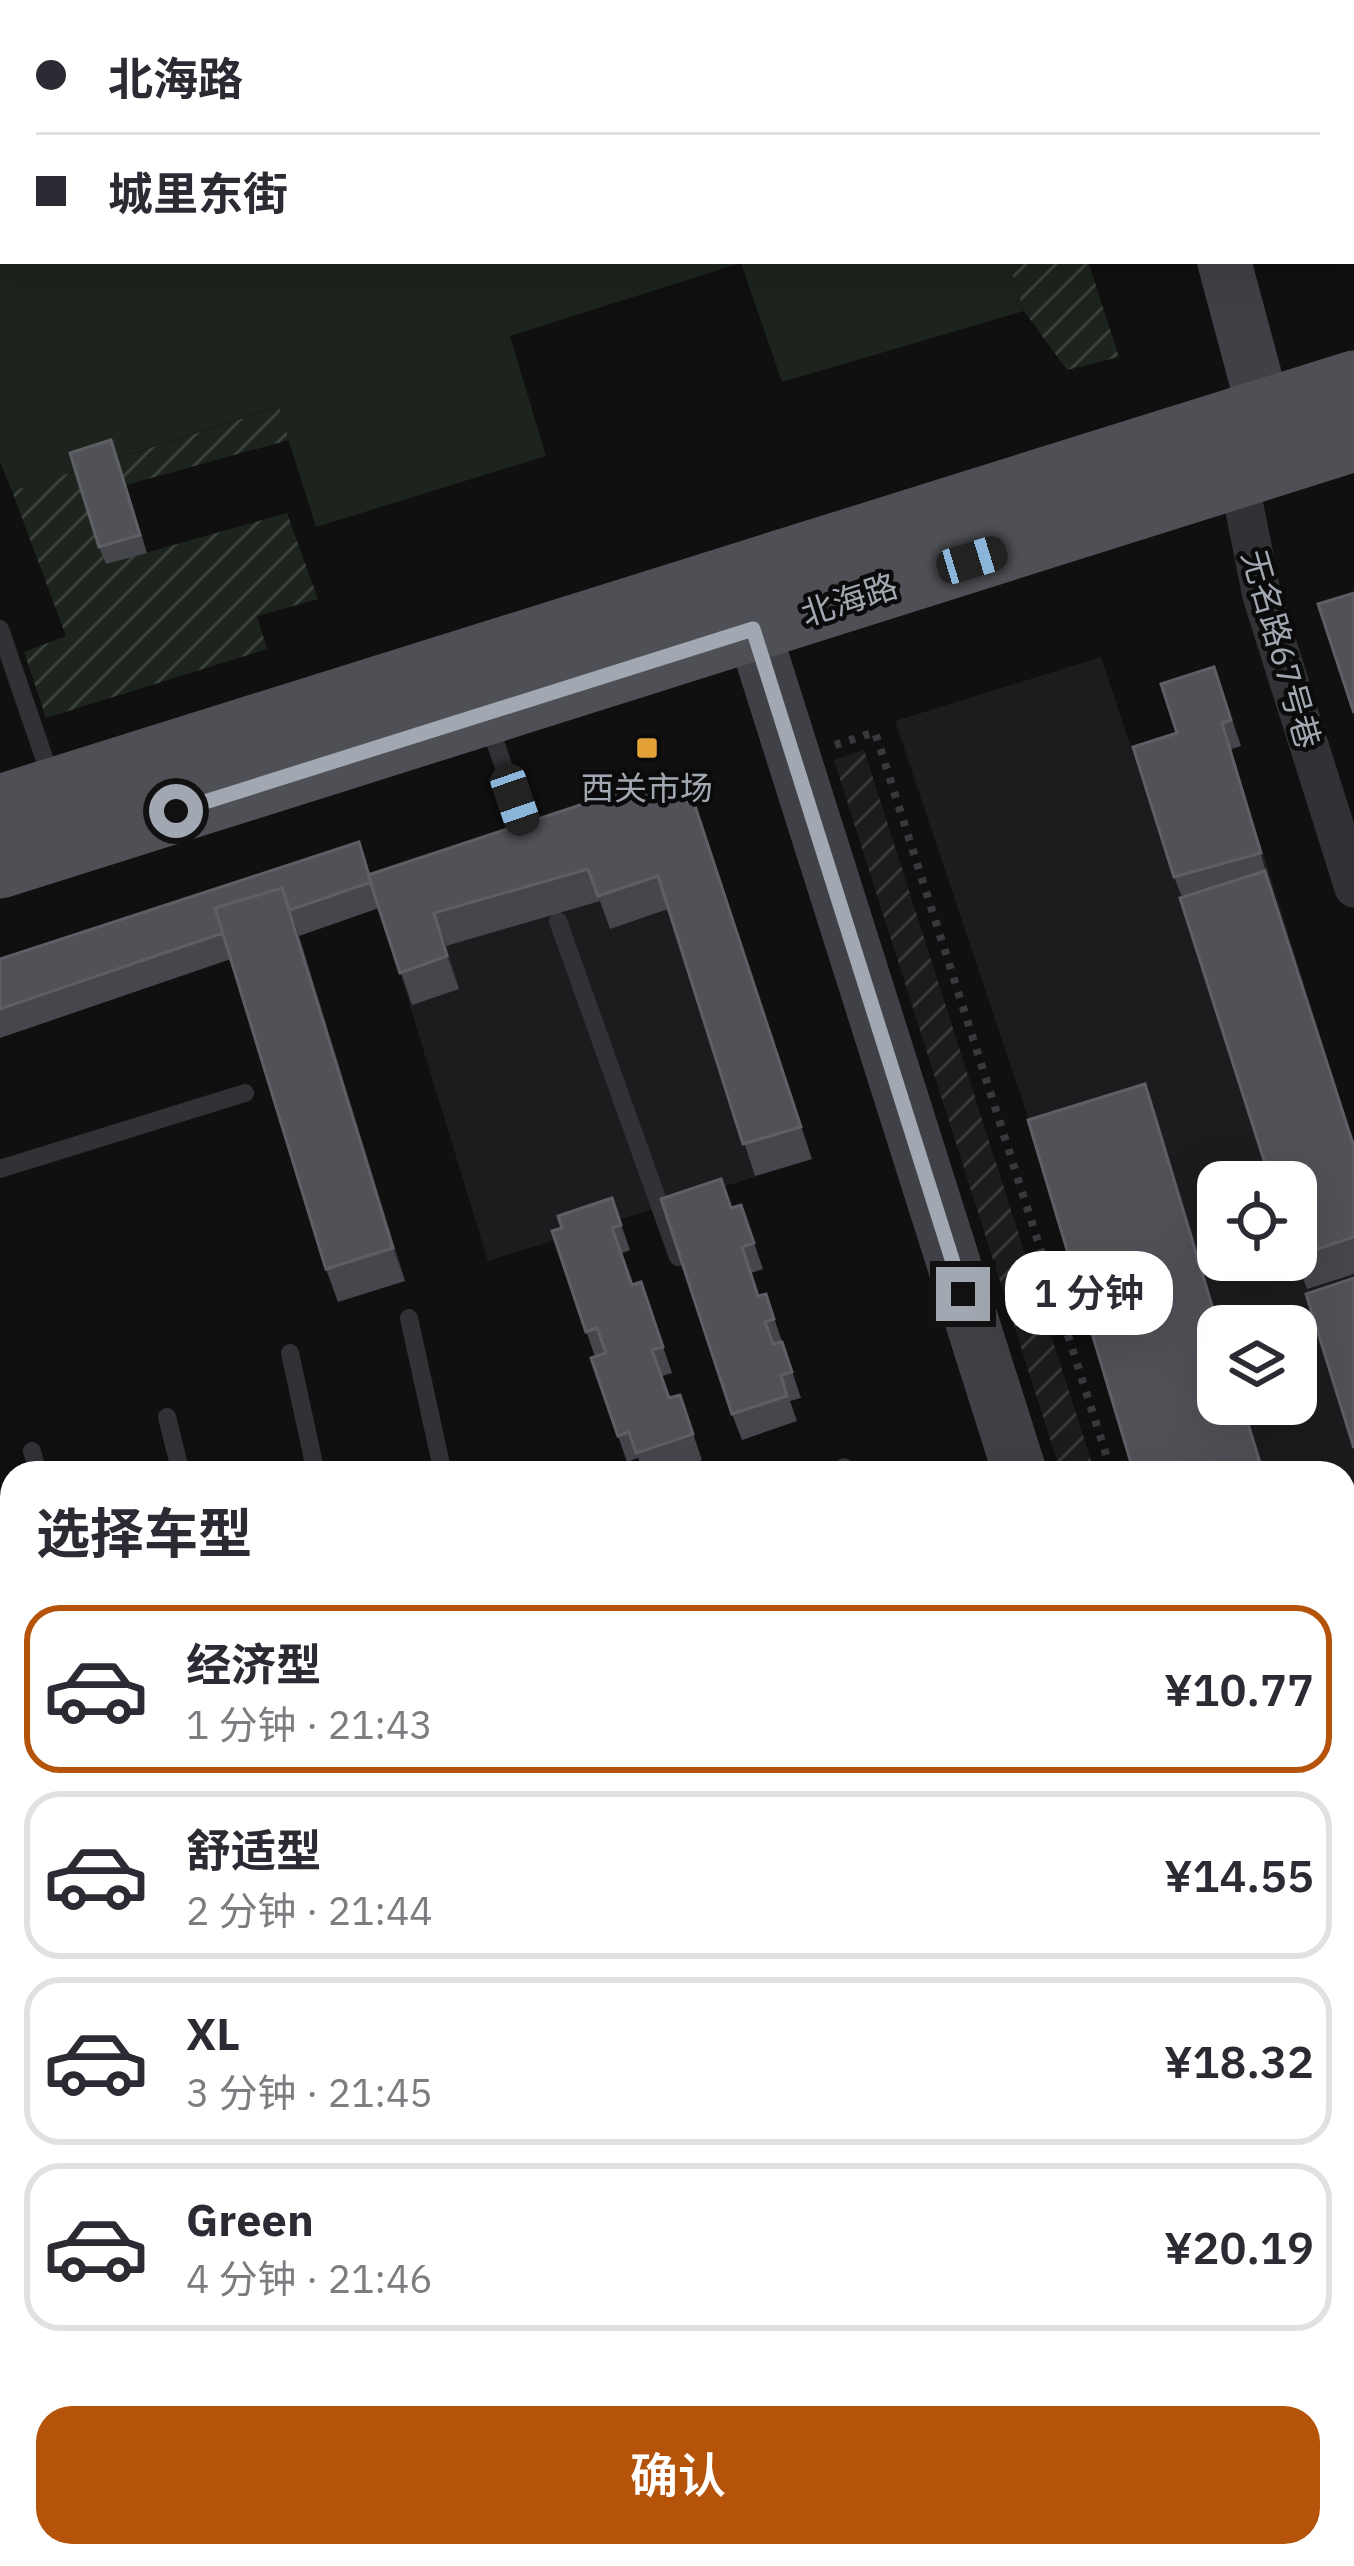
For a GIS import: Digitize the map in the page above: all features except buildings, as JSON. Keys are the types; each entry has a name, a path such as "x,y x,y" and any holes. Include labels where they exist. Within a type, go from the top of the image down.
{"main road":[{"name":"北海路","path":"27,797 1354,382"},
{"name":"北海路","path":"0,867 1354,440"}],"street":[{"path":"1225,264 1264,410"},
{"name":"无名路67号巷","path":"1238,476 1262,596 1354,888"},
{"path":"753,629 1016,1461"}],"lane":[{"path":"0,629 27,797"},
{"path":"485,713 530,844"},
{"path":"558,921 678,1258"},
{"path":"0,1168 245,1093"},
{"path":"409,1318 440,1461"},
{"path":"290,1353 313,1461"},
{"path":"167,1417 178,1461"},
{"path":"32,1451 35,1461"}],"path":[{"path":"793,758 875,732 1108,1461"}],"shaded area":[{"path":"0,264 738,264 510,336 546,456 316,527 278,407 12,491 0,462"},
{"path":"741,264 1009,264 1024,311 782,382"},
{"path":"1009,264 1089,264 1119,357 1067,370 1024,311"},
{"path":"279,407 289,440 126,485 118,458"},
{"path":"76,471 106,564 287,513 318,599 257,616 267,649 46,718 24,652 66,636 12,491"},
{"path":"1101,657 1162,841 1224,693 1241,746 1231,750 1354,1143 1354,1461 1132,1461 1040,1153 895,721"},
{"path":"864,750 1091,1461 1057,1461 834,760"},
{"path":"707,839 812,1159 488,1261 380,908"}],"place":[{"name":"西关市场","path":"647,748"}],"route":[{"path":"176,811 753,629 963,1294"}]}
